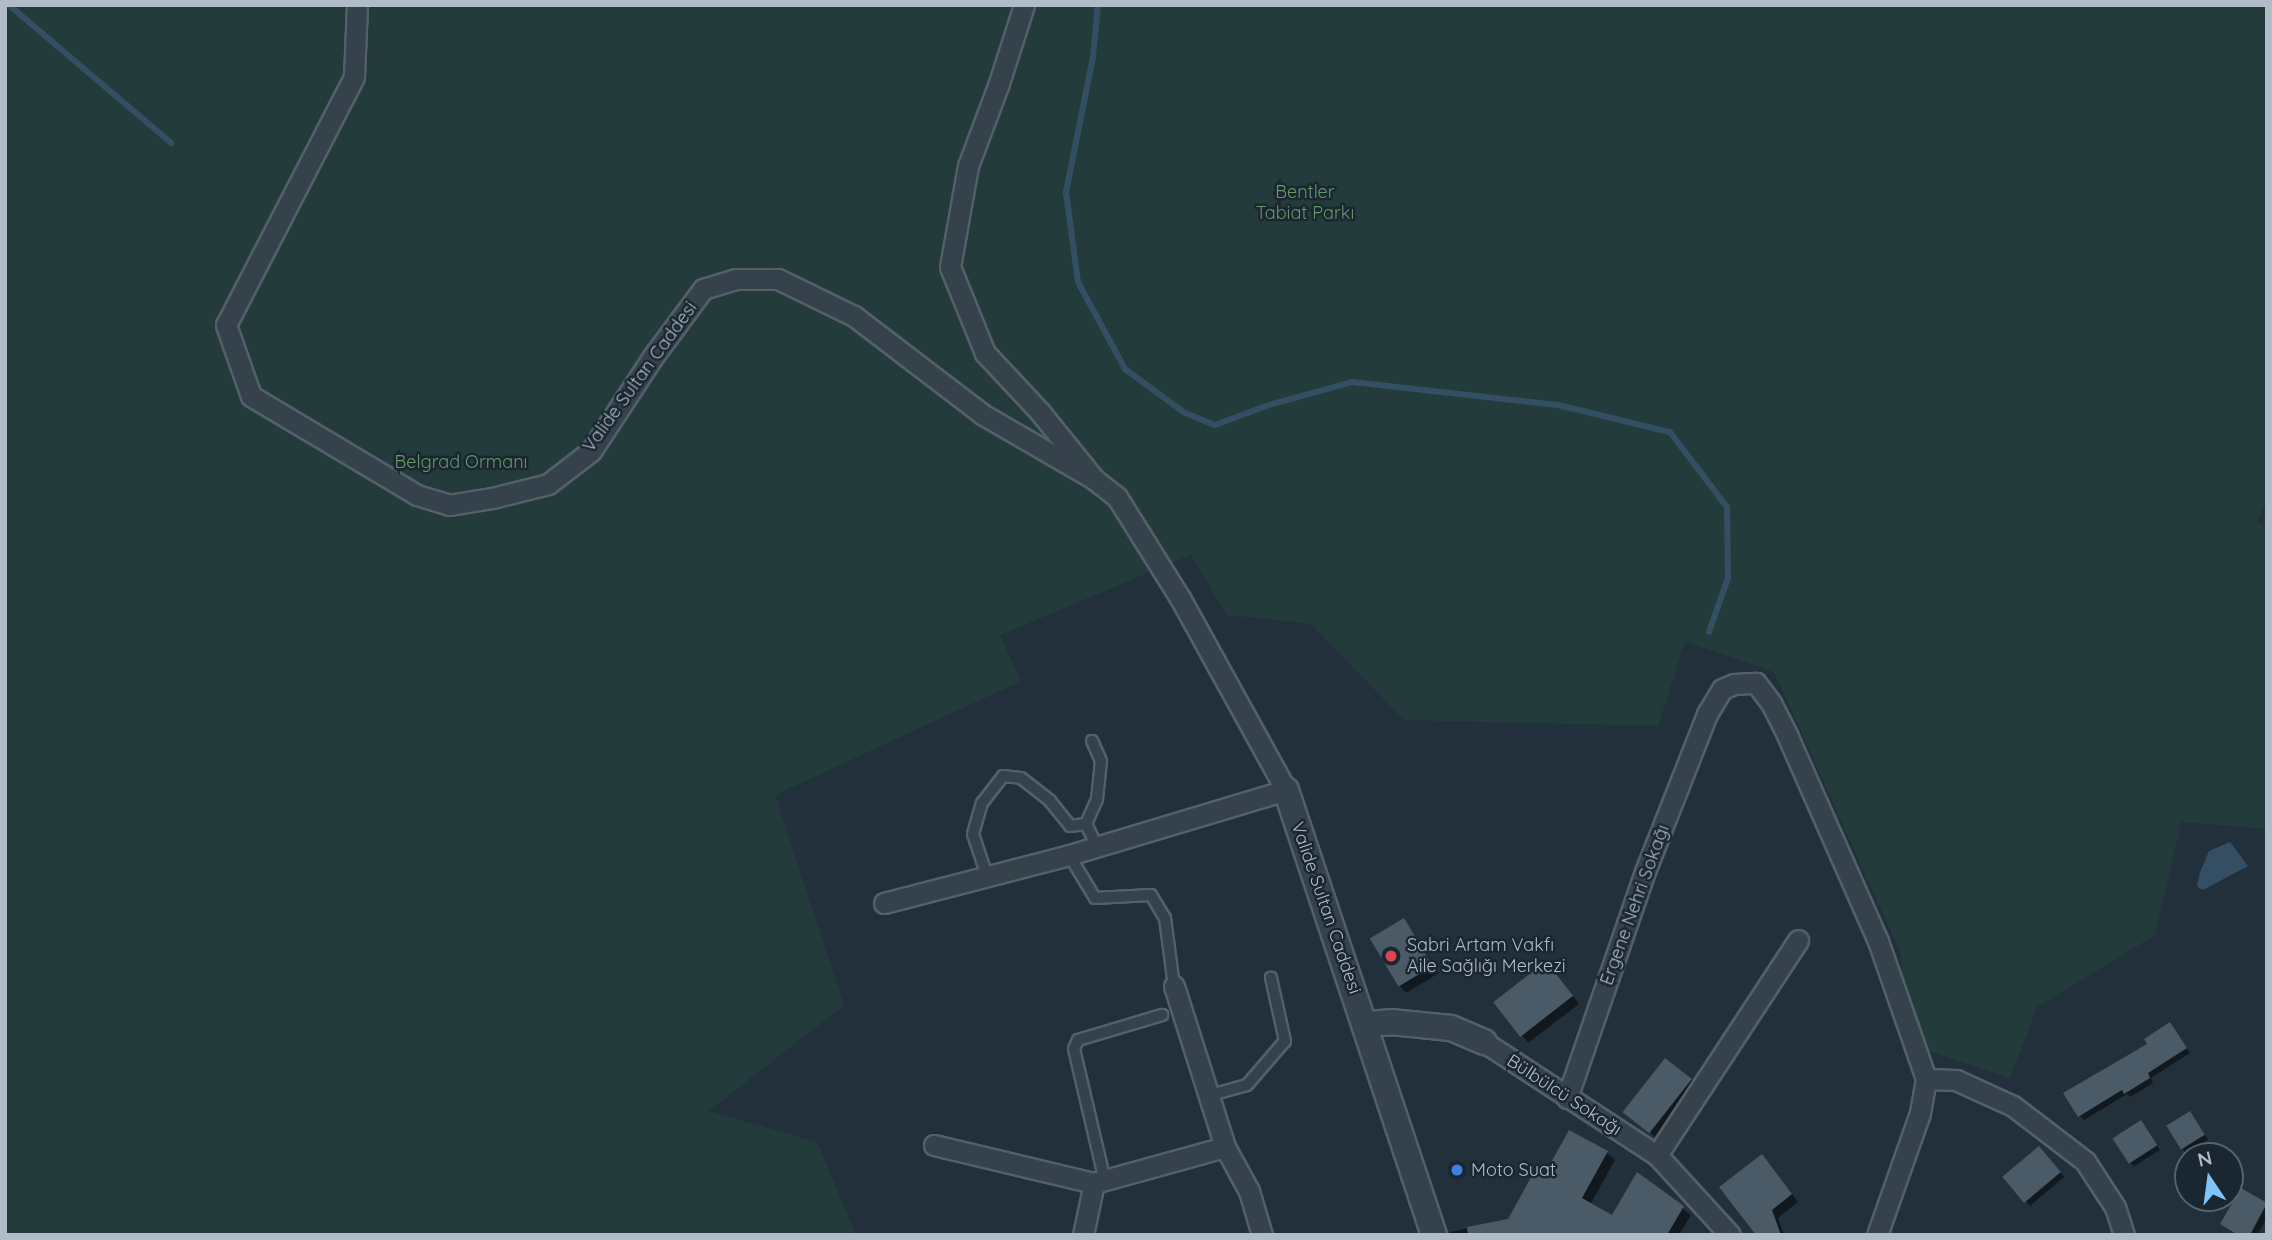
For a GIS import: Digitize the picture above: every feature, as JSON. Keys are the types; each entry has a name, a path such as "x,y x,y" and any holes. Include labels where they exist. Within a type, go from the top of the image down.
{"street":[{"name":"Valide Sultan Caddesi","path":"357,5 354,77 226,325 251,396 417,495 449,505 492,498 548,484 591,451 652,358 703,289 736,279 778,279 854,316 982,414 1094,479 1116,496 1180,598 1286,790 1434,1235"},
{"path":"1024,5 968,166 950,267 985,353 1040,412 1094,479"},
{"name":"Ergene Nehri Sokağı","path":"1567,1098 1646,869 1707,714 1722,689 1734,684 1756,683 1771,703 1878,941 1926,1079"},
{"path":"884,903 1069,855 1286,790"},
{"path":"1657,1155 1798,940"},
{"path":"1174,986 1225,1147 1249,1191 1262,1235"},
{"name":"Bülbülcü Sokağı","path":"1365,1024 1391,1022 1451,1028 1484,1042 1657,1155 1730,1235"},
{"path":"1877,1235 1920,1113 1926,1079 1956,1080 2013,1106 2085,1161 2115,1208 2124,1235"},
{"path":"934,1145 1099,1182 1225,1147"},
{"path":"1083,1235 1099,1182"}],"lane":[{"path":"1092,741 1101,761 1097,799 1086,824 1097,847"},
{"path":"987,876 973,834 982,803 1003,776 1021,778 1050,801 1070,826 1086,824"},
{"path":"1069,855 1095,898 1151,895 1164,918 1174,986"},
{"path":"1207,1096 1247,1085 1284,1041 1271,978"},
{"path":"1099,1182 1074,1048 1078,1040 1162,1015"}],"green space":[{"name":"Belgrad Ormanı","path":"5,5 2267,5 2267,498 2257,523 2267,528 2267,829 2181,822 2155,935 2037,1007 2010,1078 1907,1044 1901,954 1774,672 1685,641 1658,726 1404,720 1311,624 1227,615 1191,555 1000,635 1021,681 775,795 844,1005 709,1111 817,1142 856,1235 5,1235"}],"water":[{"path":"2230,842 2248,866 2203,890 2199,888 2197,885 2200,872 2209,851"}],"building":[{"path":"1404,918 1433,966 1399,987 1370,939"},
{"path":"1546,961 1573,996 1520,1037 1493,1002"},
{"path":"2170,1022 2187,1048 2148,1073 2150,1078 2124,1094 2122,1090 2078,1117 2063,1093 2147,1044 2144,1039"},
{"path":"1665,1058 1692,1079 1649,1133 1623,1112"},
{"path":"2190,1111 2205,1135 2193,1142 2176,1142 2166,1126"},
{"path":"2141,1120 2157,1145 2129,1164 2112,1139"},
{"path":"1569,1130 1608,1151 1582,1198 1612,1215 1637,1172 1684,1206 1667,1235 1468,1235 1467,1227 1508,1219 1534,1172 1543,1177"},
{"path":"2039,1146 2061,1172 2024,1203 2002,1177"},
{"path":"1762,1154 1792,1194 1772,1210 1781,1235 1756,1235 1719,1187"},
{"path":"2244,1190 2267,1203 2250,1235 2238,1235 2220,1224 2227,1212 2244,1212"}],"waterway":[{"path":"9,5 171,143"},
{"path":"1098,5 1093,57 1066,192 1078,282 1125,369 1185,413 1215,425 1269,405 1352,382 1558,405 1670,432 1727,507 1728,578 1709,632"}],"place":[{"name":"Sabri Artam Vakfı Aile Sağlığı Merkezi","path":"1391,956"},
{"name":"Moto Suat","path":"1457,1170"}],"park label":[{"name":"Bentler Tabiat Parkı","path":"1305,203"}]}
